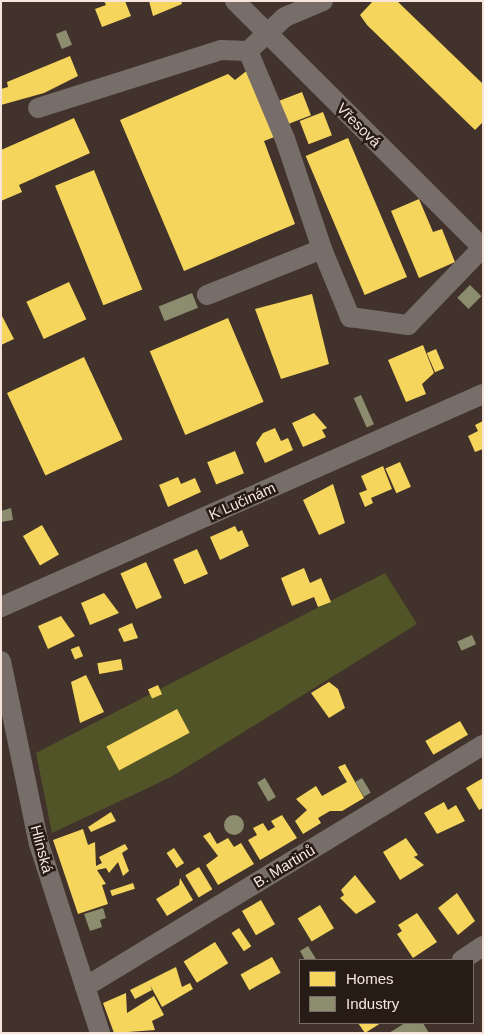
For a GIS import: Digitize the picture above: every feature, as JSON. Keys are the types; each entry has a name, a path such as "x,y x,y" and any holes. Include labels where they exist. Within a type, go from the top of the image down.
{"street":[{"name":"Vřesová","path":"235,1 483,247"},
{"path":"248,51 265,32 285,17 323,1"},
{"path":"38,108 221,50 248,51"},
{"path":"248,51 285,139 322,249 350,317 408,325 483,247"},
{"path":"207,295 322,249"},
{"name":"K Lučinám","path":"1,607 483,394"},
{"name":"Hlinská","path":"1,661 39,844 100,1033"},
{"name":"B. Martinů","path":"85,987 483,745"},
{"path":"464,959 483,946"}],"green space":[{"path":"385,573 417,624 171,777 52,833 36,753"}],"building: Homes":[{"path":"104,1 125,1 131,16 102,27 95,9 106,5"},
{"path":"149,1 181,1 182,4 153,16"},
{"path":"373,1 397,1 483,84 483,122 475,130 367,25 360,15"},
{"path":"70,56 78,76 44,93 1,105 1,89 8,87 7,82"},
{"path":"249,69 277,136 264,141 295,224 184,271 120,120 228,74 235,80"},
{"path":"302,92 311,115 288,124 279,101"},
{"path":"323,112 332,135 309,144 300,121"},
{"path":"74,118 90,153 19,185 22,192 1,201 1,150"},
{"path":"348,138 407,277 365,295 306,156"},
{"path":"94,170 142,290 103,305 55,186"},
{"path":"419,199 433,232 442,229 455,262 419,278 391,211"},
{"path":"69,282 86,319 44,339 26,302"},
{"path":"312,294 329,364 281,379 255,309"},
{"path":"1,314 14,339 1,345"},
{"path":"228,318 264,402 185,435 150,351"},
{"path":"423,345 434,373 422,384 426,394 406,402 388,360"},
{"path":"436,349 444,368 435,372 427,353"},
{"path":"84,357 122,439 45,475 7,393"},
{"path":"314,413 327,428 322,430 326,437 303,447 292,423"},
{"path":"483,421 483,449 475,452 468,436 478,431 475,425"},
{"path":"275,428 281,441 288,438 293,450 265,463 256,443 263,433"},
{"path":"235,451 244,473 216,484 207,462"},
{"path":"400,462 411,487 396,493 385,469"},
{"path":"383,466 392,489 371,498 373,503 365,507 359,493 367,490 361,476"},
{"path":"178,477 181,484 195,478 201,492 168,507 159,485"},
{"path":"333,484 345,523 319,535 303,500"},
{"path":"42,525 59,554 40,565 23,536"},
{"path":"235,526 238,532 242,530 249,546 220,560 210,537"},
{"path":"197,549 208,574 184,584 173,560"},
{"path":"146,562 162,598 136,609 120,573"},
{"path":"304,568 310,583 321,578 331,602 318,607 314,597 292,606 281,578"},
{"path":"104,593 119,613 90,625 81,603"},
{"path":"61,616 75,636 48,649 38,626"},
{"path":"132,623 138,638 124,642 118,629"},
{"path":"79,646 83,656 75,660 71,649"},
{"path":"121,659 123,670 99,674 97,663"},
{"path":"86,675 104,712 80,723 71,682"},
{"path":"329,682 338,689 345,708 329,718 311,693"},
{"path":"158,685 162,694 152,699 148,689"},
{"path":"177,709 190,733 119,770 106,747"},
{"path":"460,721 468,735 433,755 425,741"},
{"path":"345,764 364,798 342,811 330,811 318,818 321,823 303,834 295,821 307,810 296,799 316,786 322,796 347,782 338,767"},
{"path":"483,778 483,808 479,810 466,788"},
{"path":"444,802 448,810 456,805 465,821 437,834 424,813"},
{"path":"111,812 116,821 91,832 88,827"},
{"path":"282,815 297,838 260,860 248,840 257,835 253,828 263,823 268,831 275,827 271,821"},
{"path":"83,829 88,845 95,842 96,866 102,863 99,857 125,844 128,849 122,853 129,871 123,876 118,862 109,873 106,868 97,870 106,884 102,885 108,904 78,914 53,840"},
{"path":"210,832 217,844 228,838 234,847 241,843 254,864 218,885 206,865 218,856 203,836"},
{"path":"406,838 418,855 414,857 424,865 400,880 383,852"},
{"path":"174,848 184,863 177,868 167,853"},
{"path":"199,867 212,889 199,898 185,875"},
{"path":"355,875 376,902 356,914 340,898 344,895 341,890"},
{"path":"180,878 193,900 167,916 156,899 179,885"},
{"path":"133,883 135,889 112,896 110,890"},
{"path":"457,893 475,921 458,935 438,908"},
{"path":"261,900 275,924 256,935 242,911"},
{"path":"320,905 334,928 312,942 298,918"},
{"path":"417,913 437,942 413,958 397,934 402,931 398,925"},
{"path":"239,928 251,946 244,951 232,933"},
{"path":"215,942 228,963 197,983 184,962"},
{"path":"272,957 281,973 249,990 241,974"},
{"path":"176,967 182,987 190,983 193,989 162,1007 150,985 152,990 135,999 130,990"},
{"path":"126,993 127,1013 154,996 164,1015 152,1021 155,1030 114,1033 103,1003"},
{"path":"359,1024 379,1024 365,1033"}],"building: Industry":[{"path":"66,30 72,45 62,49 56,34"},
{"path":"470,285 481,296 469,309 457,298"},
{"path":"192,293 198,308 165,321 159,306"},
{"path":"361,395 374,424 367,427 354,398"},
{"path":"11,508 13,520 1,522 1,511"},
{"path":"472,635 476,644 461,651 457,642"},
{"path":"265,778 276,797 268,802 257,782"},
{"path":"362,778 371,793 364,797 355,782"},
{"path":"234,815 241,818 244,825 241,832 234,835 227,832 224,825 227,818"},
{"path":"103,908 106,918 100,920 102,927 90,931 84,914"},
{"path":"308,946 316,959 304,959 300,951"},
{"path":"403,1024 424,1024 429,1033 389,1033"}]}
